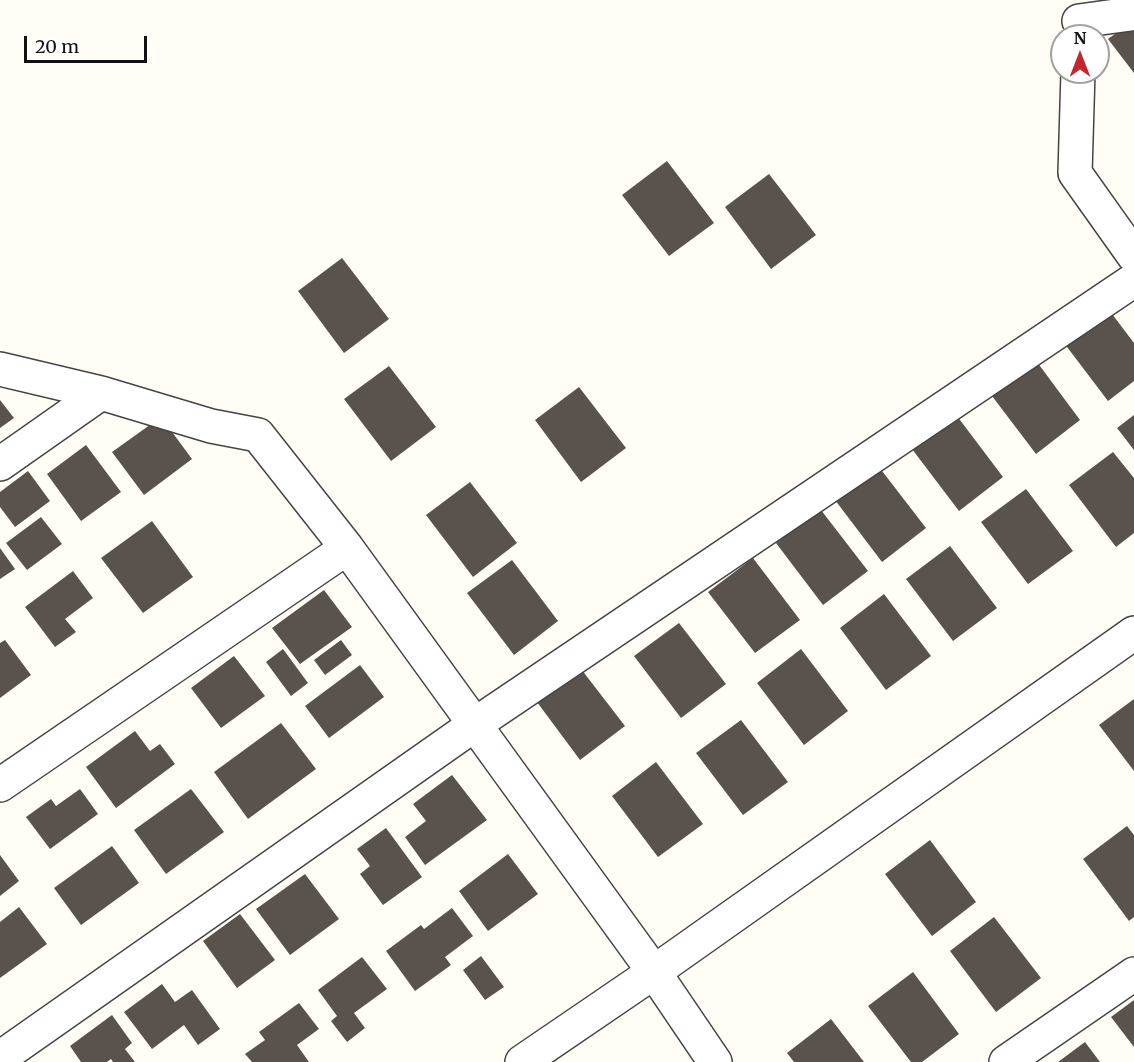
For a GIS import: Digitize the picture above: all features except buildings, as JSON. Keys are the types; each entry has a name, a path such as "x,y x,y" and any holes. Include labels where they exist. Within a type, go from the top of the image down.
{"street":[{"path":"1079,19 1134,12"},
{"path":"1078,84 1075,173 1134,256"},
{"path":"0,1058 474,725 1134,280"},
{"path":"0,369 101,393 211,426 258,435 347,548 654,972 715,1062"},
{"path":"0,464 101,393"},
{"path":"0,785 347,548"},
{"path":"522,1062 654,972 1134,633"},
{"path":"1006,1062 1134,974"}]}
